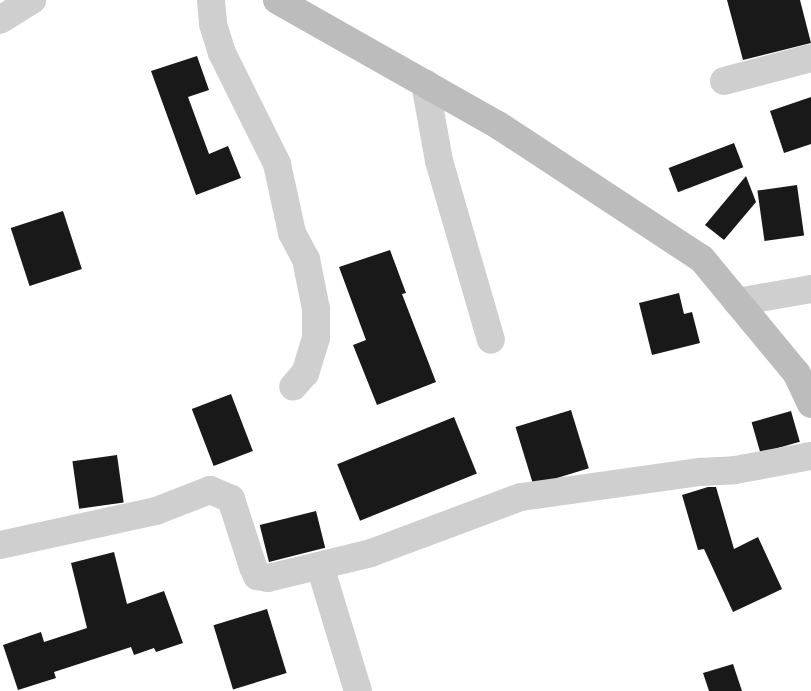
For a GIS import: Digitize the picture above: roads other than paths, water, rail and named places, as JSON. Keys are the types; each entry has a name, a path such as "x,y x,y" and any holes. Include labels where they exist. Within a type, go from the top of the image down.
{"street":[{"path":"0,20 32,0"},
{"path":"211,0 214,24 222,53 277,164 292,233 306,259 316,308 316,338 305,373 293,387"},
{"path":"277,0 498,125 702,259 797,374 811,404"},
{"path":"724,81 811,58"},
{"path":"425,83 439,160 491,340"},
{"path":"737,302 811,289"},
{"path":"0,546 156,511 210,490 231,499 257,576 268,578 371,552 521,497 700,472 735,470 811,456"},
{"path":"320,566 358,691"}]}
